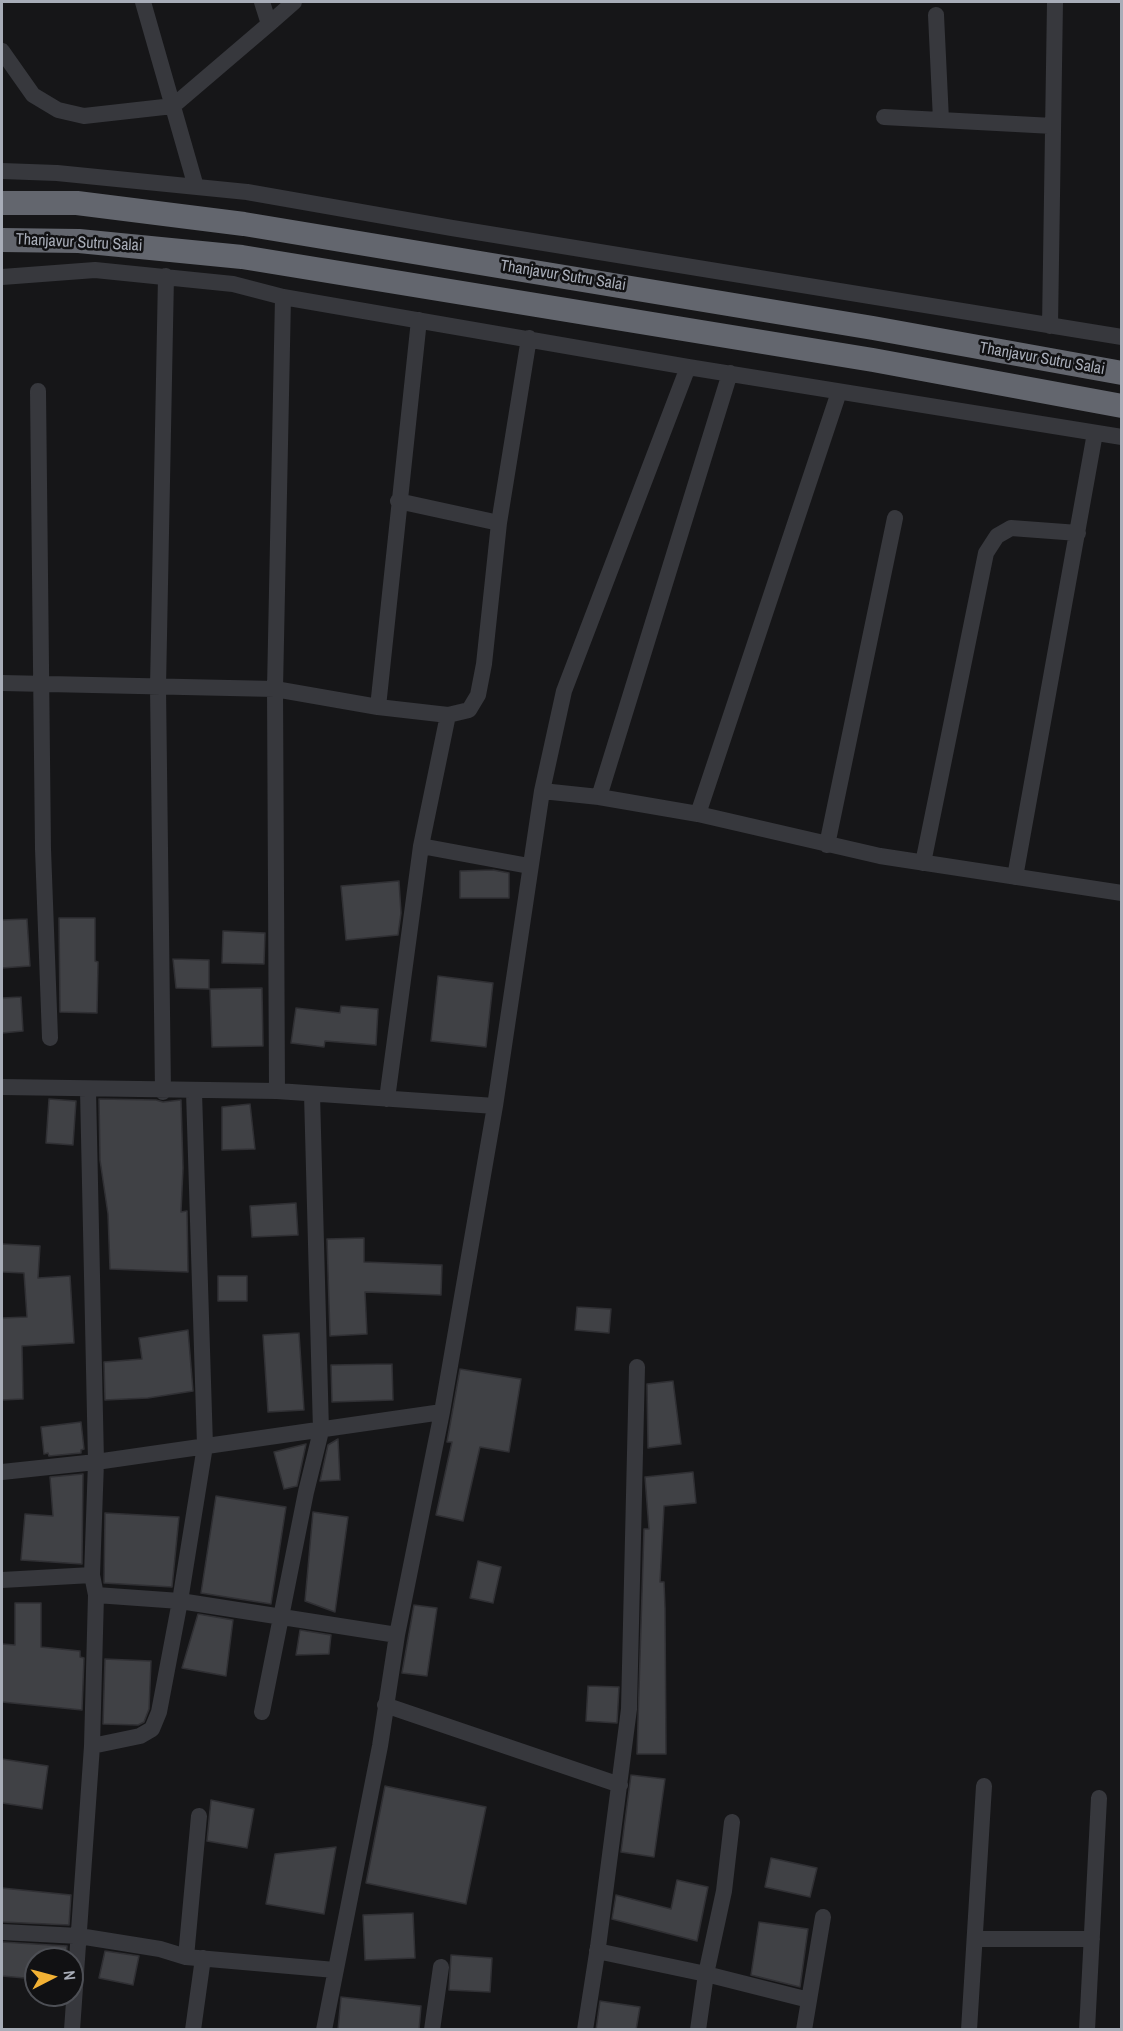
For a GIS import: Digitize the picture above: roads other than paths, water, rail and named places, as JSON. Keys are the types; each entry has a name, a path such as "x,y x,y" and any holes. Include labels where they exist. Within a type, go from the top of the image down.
{"highway":[{"name":"Thanjavur Sutru Salai","path":"2,203 78,203 233,223 873,328 1122,374"},
{"name":"Thanjavur Sutru Salai","path":"2,240 90,242 242,257 873,360 1120,407"}],"street":[{"path":"143,2 196,187"},
{"path":"262,2 269,24"},
{"path":"2,51 33,95 58,110 84,116 173,106 294,2"},
{"path":"1050,326 1055,2"},
{"path":"936,15 941,120"},
{"path":"884,117 1053,126"},
{"path":"2,171 57,173 247,192 452,228 1122,337"},
{"path":"2,277 95,270 233,285 283,297 688,367 1122,437"},
{"path":"163,1092 158,687 166,276"},
{"path":"277,1091 275,689 283,297"},
{"path":"378,707 398,501 419,320"},
{"path":"2,683 275,689 378,707 448,715 470,710 478,695 499,523 529,338"},
{"path":"324,2030 380,1746 397,1635 442,1412 495,1107 542,791 564,691 688,367"},
{"path":"599,796 730,373"},
{"path":"38,392 43,849 50,1038"},
{"path":"698,814 839,392"},
{"path":"1015,877 1095,433"},
{"path":"398,501 499,523"},
{"path":"827,845 895,518"},
{"path":"923,863 986,553 997,536 1011,528 1078,533"},
{"path":"387,1099 421,846 448,715"},
{"path":"542,791 599,796 698,814 827,845 923,863 1122,893"},
{"path":"421,846 530,866"},
{"path":"2,1087 163,1092 277,1091 495,1107"},
{"path":"72,2030 92,1746 96,1594 92,1575 96,1462 88,1090"},
{"path":"92,1746 140,1736 152,1729 159,1712 205,1446 194,1092"},
{"path":"262,1712 306,1492 321,1431 312,1094"},
{"path":"585,2030 629,1709 637,1367"},
{"path":"2,1472 96,1462 442,1412"},
{"path":"2,1580 92,1575"},
{"path":"96,1594 180,1601 397,1635"},
{"path":"385,1705 620,1785"},
{"path":"969,2030 984,1786"},
{"path":"1087,2030 1099,1798"},
{"path":"193,2030 199,1816"},
{"path":"698,2030 706,1974 724,1892 732,1822"},
{"path":"804,2030 823,1917"},
{"path":"2,1932 79,1936 160,1949 195,1958 335,1970"},
{"path":"975,1938 1092,1939"},
{"path":"597,1952 706,1974 809,2000"},
{"path":"432,2030 441,1967"}]}
